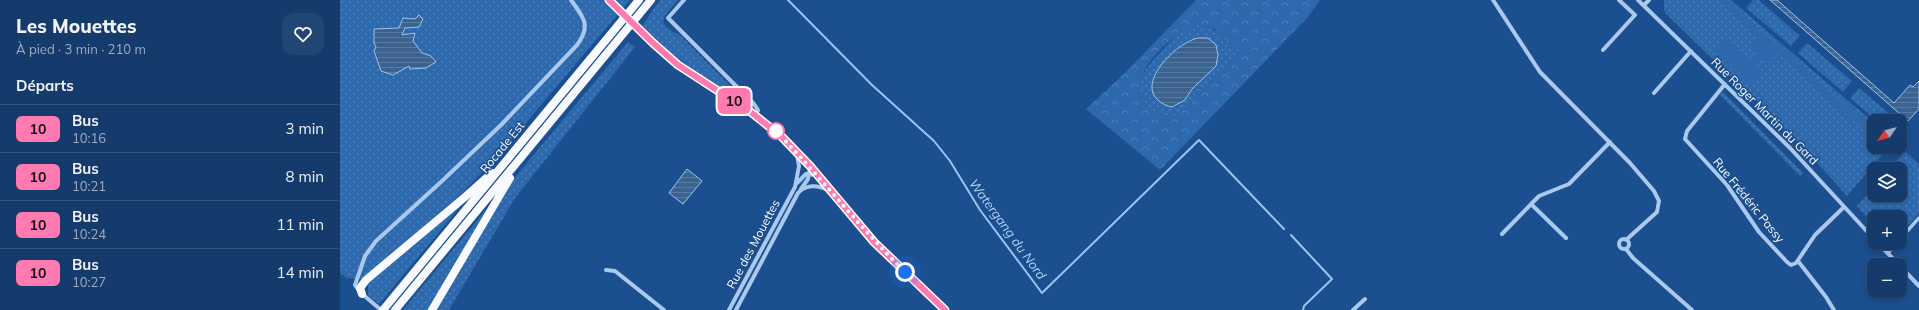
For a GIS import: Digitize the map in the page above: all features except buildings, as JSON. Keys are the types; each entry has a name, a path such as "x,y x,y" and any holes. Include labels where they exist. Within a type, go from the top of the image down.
{"highway":[{"name":"Rocade Est","path":"382,310 639,0"},
{"name":"Rocade Est","path":"397,307 651,0"},
{"path":"432,310 491,208 540,134"},
{"path":"362,294 360,288 366,280 465,197 489,174 502,166"}],"main road":[{"path":"609,0 645,35 686,71 756,116 794,149 878,246 945,310"}],"street":[{"path":"382,310 362,294 355,283 365,256 373,244 501,125 580,41 585,31 585,24 583,18 570,0"},
{"path":"684,0 668,18 754,104 758,111 756,116"},
{"path":"1493,0 1540,72 1610,142 1650,185 1658,202 1658,210 1629,235 1626,240 1622,240 1619,243 1621,247 1626,248 1633,258 1692,310"},
{"path":"1603,50 1635,15 1619,0"},
{"name":"Rue Roger Martin du Gard","path":"1638,0 1794,152 1867,232"},
{"path":"1644,6 1649,0"},
{"path":"1654,93 1691,51"},
{"name":"Rue Frédéric Passy","path":"1725,84 1687,130 1685,139 1728,185 1759,232 1787,262 1792,265 1798,261"},
{"path":"1502,234 1542,194 1569,184 1610,142"},
{"name":"Rue des Mouettes","path":"794,149 800,166 795,187"},
{"path":"807,163 809,174 820,178"},
{"name":"Rue des Mouettes","path":"729,310 795,187 802,178 809,174"},
{"name":"Rue des Mouettes","path":"736,310 809,174"},
{"path":"801,190 808,186 816,186 832,192"},
{"path":"1531,204 1566,238"},
{"path":"1834,310 1826,297 1798,261 1815,235 1844,207"},
{"path":"1907,231 1919,218"},
{"path":"1626,240 1629,245 1626,248"},
{"path":"1885,250 1893,258"},
{"path":"1888,253 1891,250"},
{"path":"606,270 615,271 664,310"},
{"path":"1907,273 1919,286"},
{"path":"1354,310 1365,299"}],"green space":[{"path":"340,0 630,0 497,157 456,199 361,279 347,278 340,273"},
{"path":"660,0 678,0 668,11 665,16 664,23 672,31 680,35 752,108 694,71 641,27"},
{"path":"1196,0 1320,0 1308,17 1160,170 1086,109","holes":["1198,25 1215,29 1232,47 1237,45 1239,53 1215,80 1178,114 1164,115 1152,109 1143,98 1140,86 1144,73 1151,60 1162,48 1187,30"]},
{"path":"1664,0 1731,0 1867,117 1867,154 1883,154 1876,162 1867,162 1867,173 1847,196 1800,144 1666,14 1664,10"},
{"path":"1717,0 1726,0 1858,116 1859,115 1866,121 1860,127 1775,51 1773,53 1774,64 1761,59 1756,65 1765,73 1752,86 1713,51 1725,38 1751,60 1756,55 1750,43 1762,40"},
{"path":"1753,0 1759,0 1800,36 1791,46 1746,8"},
{"path":"1198,25 1206,26 1212,29 1232,44 1237,45 1239,53 1215,80 1178,115 1161,115 1144,101 1140,93 1142,77 1152,61 1175,37 1186,29","holes":["1208,38 1216,45 1217,52 1214,64 1184,99 1174,107 1154,76 1167,58 1179,47 1192,40"]},
{"path":"628,42 635,47 515,198 449,310 435,310 516,176"},
{"path":"1807,43 1852,81 1843,92 1798,53"},
{"path":"1859,88 1890,114 1869,114 1850,98"},
{"path":"1723,92 1803,173 1800,176 1720,95"},
{"path":"1907,153 1919,164 1919,213 1907,227 1907,210 1867,210 1867,217 1857,206 1867,195 1867,202 1907,202 1907,162 1896,162 1902,154"},
{"path":"465,201 379,304 368,295 368,282"},
{"path":"488,207 429,310 403,310"}],"shaded area":[{"path":"1770,0 1777,0 1894,103 1910,85 1913,87 1919,81 1919,109 1908,121 1907,114 1900,114"},
{"path":"419,15 423,19 419,27 405,28 402,35 415,33 413,41 422,53 431,56 436,62 426,68 410,69 409,66 393,75 381,71 374,51 376,47 374,43 374,29 399,28 403,18 415,19"},
{"path":"1208,38 1216,45 1218,55 1216,66 1192,89 1185,100 1172,107 1163,104 1158,100 1153,92 1152,83 1156,73 1172,53 1191,40"},
{"path":"687,169 702,181 683,204 669,193"}],"waterway":[{"name":"Watergang du Nord","path":"788,0 872,85 934,141 950,161 980,210 1042,293 1199,140 1284,229"},
{"name":"Watergang du Nord","path":"1291,235 1332,279 1304,306 1303,310"}],"bus line":[{"name":"10","path":"609,0 678,65 752,113 782,137 810,166 874,242 945,310"}],"route":[{"path":"776,131 807,163 865,232 905,272"}]}
